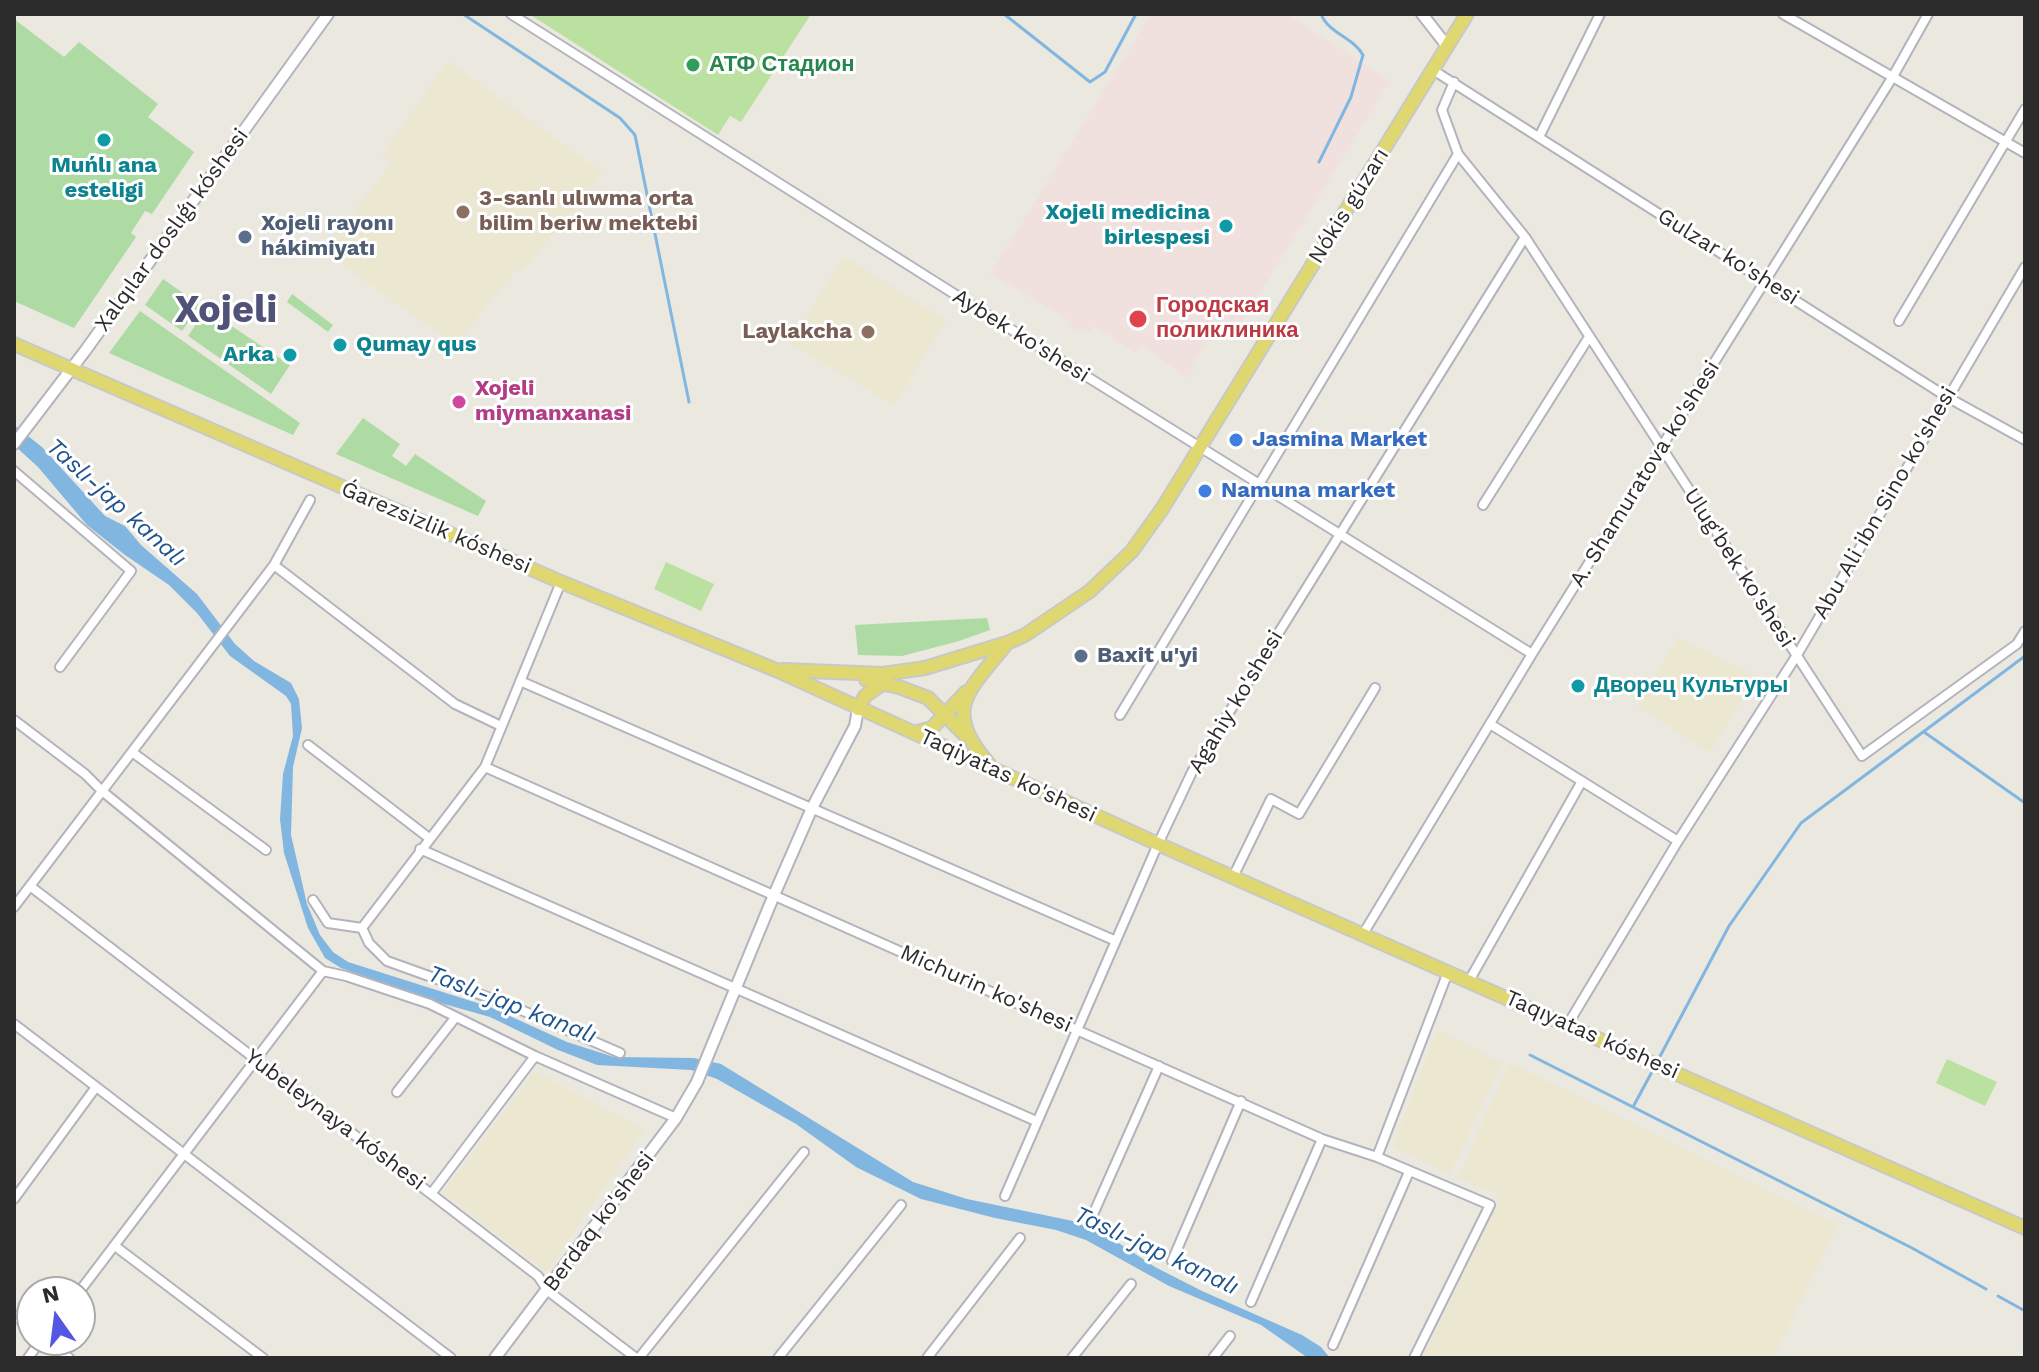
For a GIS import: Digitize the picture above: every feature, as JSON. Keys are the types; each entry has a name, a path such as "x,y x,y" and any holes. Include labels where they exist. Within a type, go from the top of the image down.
{"main road":[{"name":"Nókis gúzarı","path":"1007,643 1025,635 1090,591 1132,551 1201,447 1467,14"},
{"name":"Ǵarezsizlik kóshesi","path":"14,344 561,582 776,670 858,709"},
{"path":"858,709 865,696 883,683 914,670 1007,643"},
{"path":"914,733 932,728 1007,643"},
{"path":"776,670 842,674 914,670"},
{"path":"842,674 928,698 968,737 994,770"},
{"path":"968,737 963,708 970,687"},
{"name":"Taqiyatas ko'shesi","path":"858,709 1158,844"},
{"name":"Taqıyatas kóshesi","path":"1158,844 2025,1228"}],"street":[{"name":"Xalqılar doslıǵı kóshesi","path":"14,444 328,14"},
{"name":"Aybek ko'shesi","path":"511,14 1532,654"},
{"path":"1422,14 1447,46"},
{"path":"1539,137 1600,14"},
{"path":"1783,14 2025,153"},
{"name":"A. Shamuratova ko'shesi","path":"1363,934 1532,654 1892,78 1928,14"},
{"name":"Gulzar ko'shesi","path":"1433,70 1947,397 2025,440"},
{"name":"Ulug'bek ko'shesi","path":"1454,82 1442,110 1458,154 1525,237 1862,756 2017,644 2025,631"},
{"path":"1899,321 2025,109"},
{"path":"1120,715 1458,154"},
{"name":"Agahiy ko'shesi","path":"1005,1196 1192,772 1525,237"},
{"name":"Abu Ali ibn Sino ko'shesi","path":"1568,1024 1678,841 1797,655 2025,267"},
{"path":"1483,505 1589,337"},
{"path":"14,471 131,571 60,667"},
{"path":"14,907 274,565 310,500"},
{"path":"274,565 455,704 501,726"},
{"path":"362,928 485,767 561,582"},
{"path":"520,681 1116,941"},
{"path":"1233,877 1271,799 1299,814 1375,688"},
{"name":"Berdaq ko'shesi","path":"495,1358 676,1118 697,1082 734,987 812,808 855,726 858,709"},
{"path":"14,720 85,774 323,971 430,1004 535,1056 676,1118"},
{"path":"1490,724 1678,841"},
{"path":"308,745 429,838"},
{"path":"132,752 266,850"},
{"name":"Michurin ko'shesi","path":"485,767 1322,1139 1377,1157 1490,1205 1414,1358"},
{"path":"1469,981 1582,781"},
{"path":"420,849 1036,1121"},
{"name":"Yubeleynaya kóshesi","path":"30,886 538,1276 548,1291 637,1358"},
{"path":"313,900 328,923 362,928"},
{"path":"362,928 369,943 387,961 512,1006 620,1053"},
{"path":"92,1276 323,971"},
{"path":"1377,1157 1448,972"},
{"path":"397,1092 455,1018"},
{"path":"14,1024 451,1358"},
{"path":"431,1194 535,1056"},
{"path":"1091,1219 1159,1066"},
{"path":"14,1199 96,1087"},
{"path":"1172,1261 1241,1101"},
{"path":"1251,1302 1322,1139"},
{"path":"637,1358 804,1152"},
{"path":"1333,1345 1409,1172"},
{"path":"778,1358 901,1205"},
{"path":"927,1358 1020,1238"},
{"path":"115,1246 263,1358"},
{"path":"1072,1358 1131,1284"},
{"path":"1213,1358 1230,1336"}],"shaded area":[{"path":"1151,14 1287,14 1390,81 1238,329 1221,320 1191,367 1194,370 1188,378 1141,345 1136,353 1094,326 1089,332 1083,328 1081,332 1067,324 1069,320 990,274"},
{"name":"3-sanlı ulıwma orta bilim beriw mektebi","path":"448,61 603,173 522,272 516,269 455,345 324,251 392,163 382,155"},
{"name":"Laylakcha","path":"844,256 946,321 894,405 790,343"},
{"path":"1678,638 1756,676 1710,752 1638,707"},
{"path":"1437,1030 1502,1063 1450,1173 1393,1147"},
{"path":"1510,1063 1838,1225 1773,1358 1423,1358 1498,1200 1497,1194 1458,1178"},
{"path":"535,1071 644,1130 546,1272 443,1192"}],"green space":[{"name":"АТФ Стадион","path":"529,14 811,14 741,122 730,116 718,135"},
{"path":"14,19 64,57 79,42 158,104 148,117 194,152 152,214 145,211 131,233 136,237 74,328 14,301"},
{"path":"163,279 200,305 182,331 145,305"},
{"path":"292,294 333,325 328,332 287,302"},
{"path":"206,309 290,365 271,394 188,336"},
{"path":"140,311 300,423 293,435 109,353"},
{"path":"363,418 400,444 392,456 406,466 415,454 486,501 478,516 336,454"},
{"path":"666,562 714,584 701,611 654,589"},
{"path":"987,618 990,630 959,641 902,656 858,655 855,625"},
{"path":"1947,1059 1997,1082 1985,1106 1936,1083"}],"water":[{"path":"14,425 42,447 105,516 125,526 141,545 197,594 235,644 254,661 291,683 299,699 302,728 293,767 291,835 307,904 320,935 333,952 348,962 490,1007 567,1042 614,1057 694,1058 721,1064 913,1182 967,1199 1073,1221 1111,1238 1155,1267 1202,1291 1302,1335 1321,1347 1330,1358 1308,1358 1261,1325 1169,1286 1086,1240 1056,1230 921,1199 856,1167 796,1124 717,1079 691,1070 597,1065 490,1017 341,968 325,958 308,928 284,853 280,819 283,774 293,736 291,704 286,696 230,656 197,613 169,585 87,525 38,467 14,445"}],"waterway":[{"path":"463,14 620,118 635,135 689,402"},
{"path":"1004,14 1090,82 1105,72 1136,14"},
{"path":"1319,162 1351,97 1363,55 1321,14"},
{"path":"1657,1062 1729,926 1801,823 2025,656"},
{"path":"1924,732 2025,803"},
{"path":"1530,1055 1912,1248 1986,1289"},
{"path":"1633,1107 1654,1068"},
{"path":"1998,1296 2025,1311"}],"place":[{"name":"АТФ Стадион","path":"693,65"},
{"name":"Muńlı ana esteligi","path":"104,140"},
{"name":"3-sanlı ulıwma orta bilim beriw mektebi","path":"463,212"},
{"name":"Xojeli medicina birlespesi","path":"1226,226"},
{"name":"Xojeli rayonı hákimiyatı","path":"245,237"},
{"name":"Городская поликлиника","path":"1138,319"},
{"name":"Laylakcha","path":"868,332"},
{"name":"Qumay qus","path":"340,345"},
{"name":"Arka","path":"290,355"},
{"name":"Xojeli miymanxanasi","path":"459,402"},
{"name":"Jasmina Market","path":"1236,440"},
{"name":"Namuna market","path":"1205,491"},
{"name":"Baxit u'yi","path":"1081,656"},
{"name":"Дворец Культуры","path":"1578,686"}],"district":[{"name":"Xojeli","path":"226,311"}],"water label":[{"name":"Taslı-jap kanalı","path":"116,503"},
{"name":"Taslı-jap kanalı","path":"512,1005"},
{"name":"Taslı-jap kanalı","path":"1156,1251"}]}
